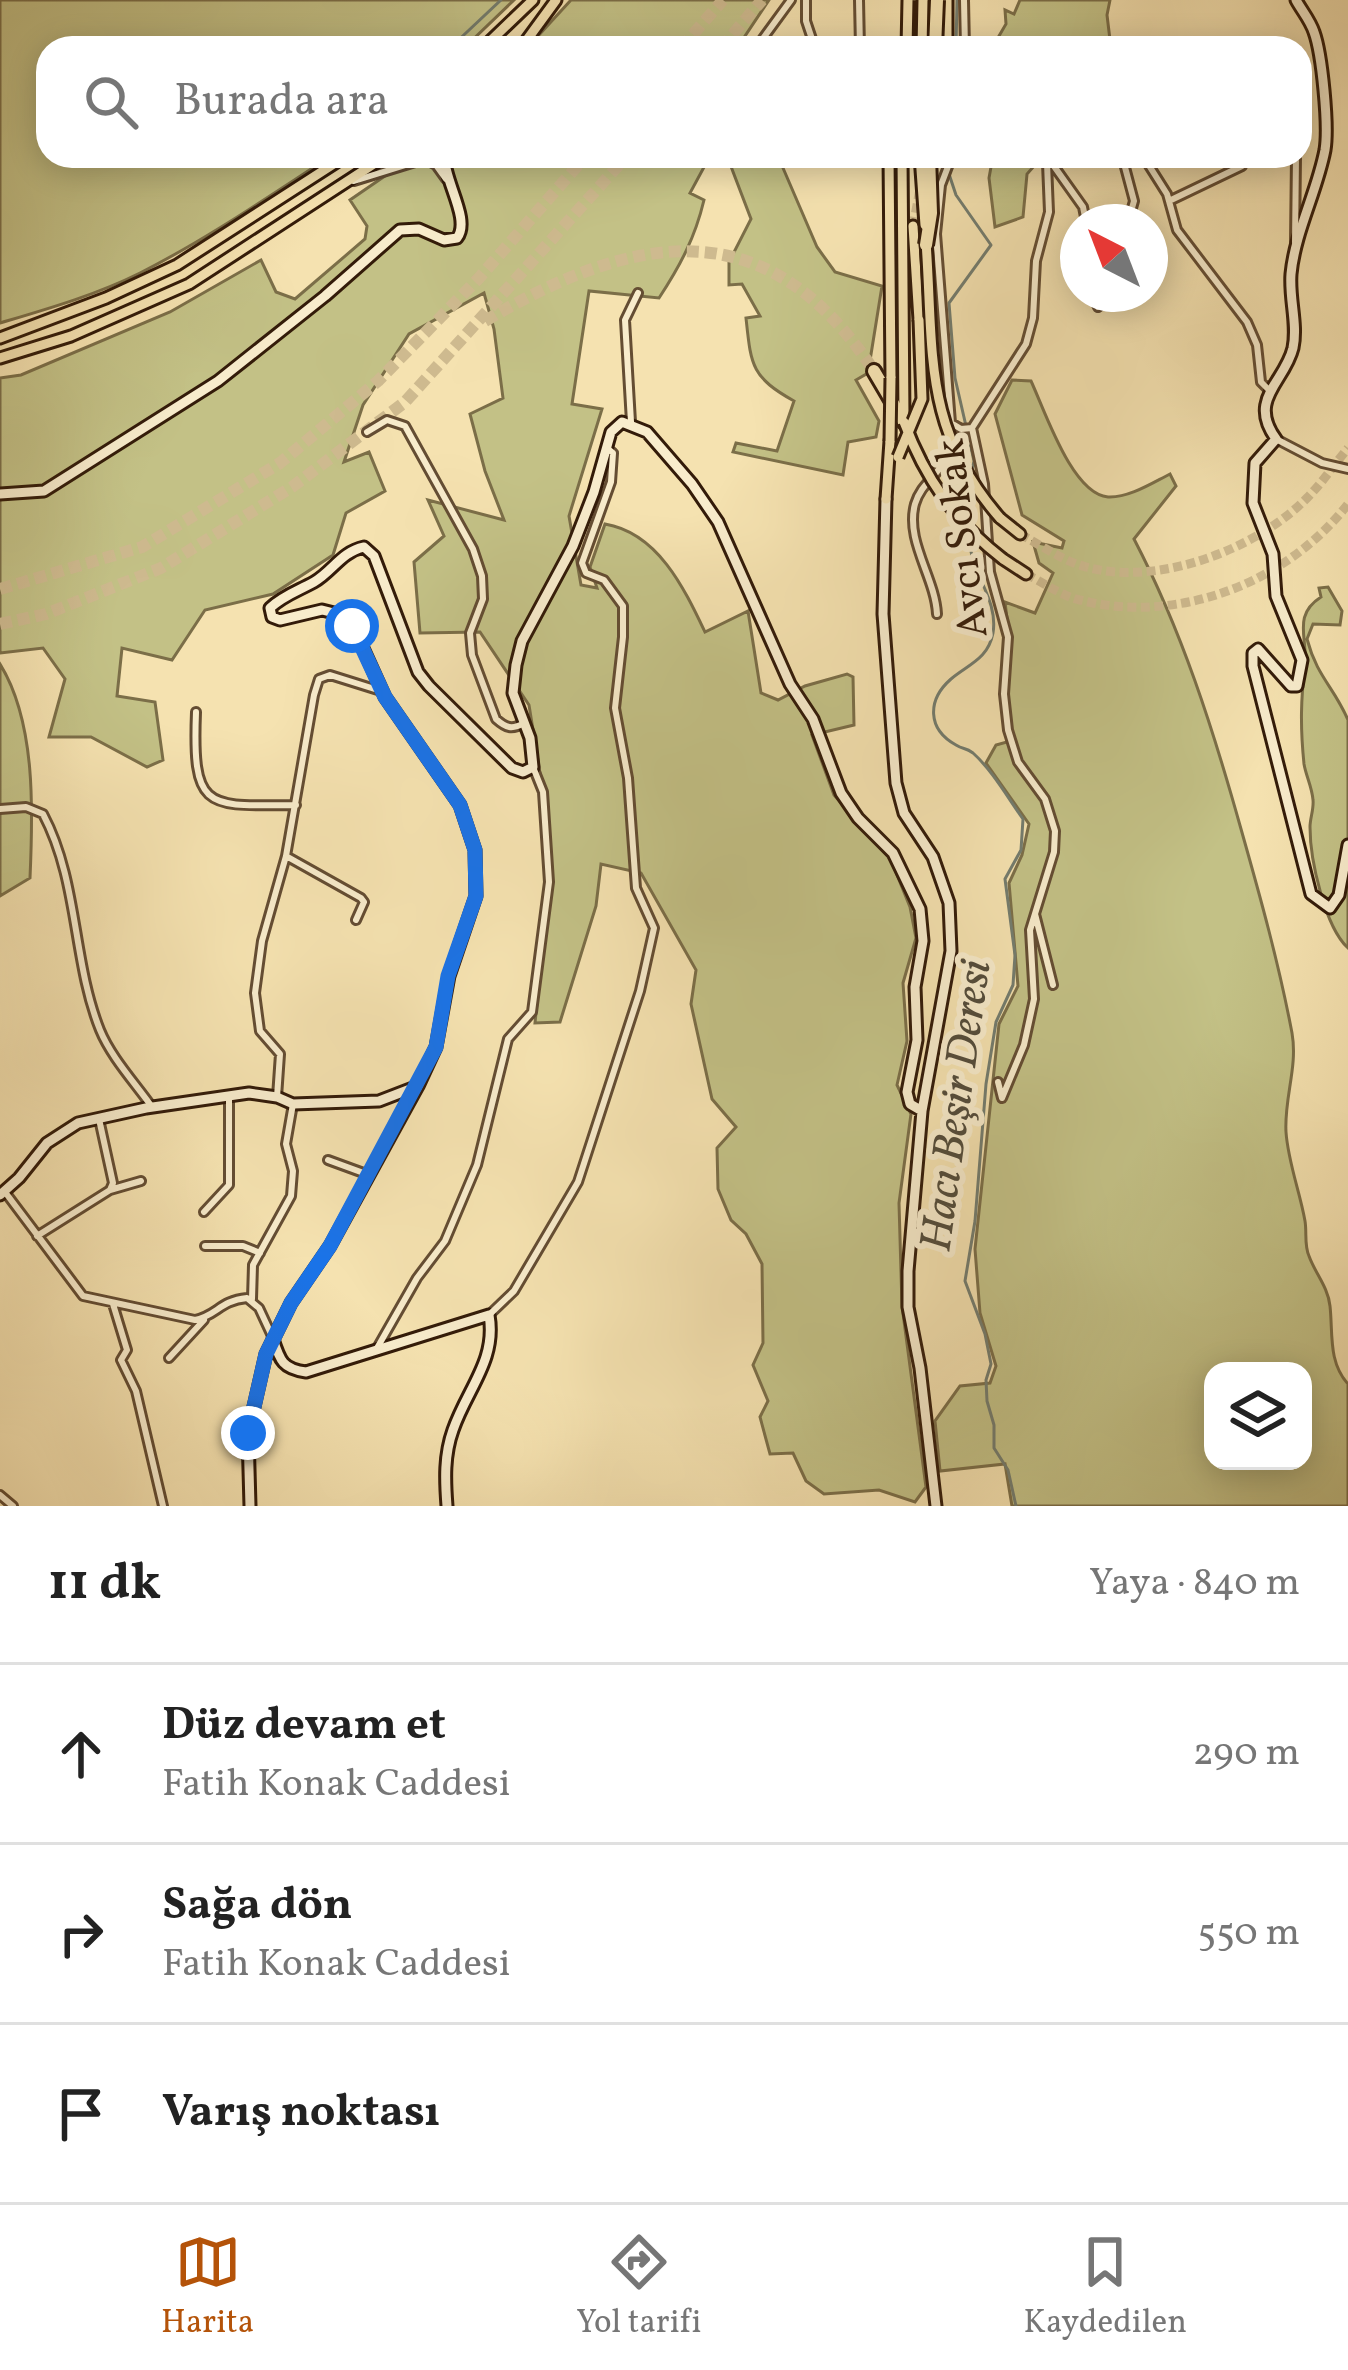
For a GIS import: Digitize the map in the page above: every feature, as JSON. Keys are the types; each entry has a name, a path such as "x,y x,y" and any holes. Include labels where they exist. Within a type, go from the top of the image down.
{"highway":[{"path":"937,0 942,36"},
{"path":"926,168 931,213 926,245"},
{"path":"874,371 904,422"}],"main road":[{"path":"497,36 530,0"},
{"path":"531,36 560,0"},
{"path":"908,0 908,36"},
{"path":"922,36 923,0"},
{"path":"944,36 946,0"},
{"path":"1296,0 1319,47 1327,130 1296,251 1291,298 1295,340 1289,362 1268,389 1267,416 1276,439 1256,463 1252,503 1274,554 1276,596 1302,660 1301,676 1297,686 1291,686 1258,649 1252,666 1311,895 1330,908 1339,895 1348,845"},
{"path":"0,338 177,265 327,168"},
{"path":"0,358 71,335 189,284 367,168"},
{"path":"0,494 44,491 218,381 400,230 418,229 443,240 457,238 464,229 463,220 445,168"},
{"path":"886,168 892,378 883,614 896,783 904,814 933,857 949,903 951,951 914,1170 908,1307 936,1506"},
{"path":"902,168 904,422 927,475 951,509 1003,559 1026,574"},
{"path":"886,499 922,399 913,226"},
{"path":"926,245 943,420 968,478 1000,518 1020,534"},
{"path":"250,1506 248,1433 266,1354 291,1303 330,1246 436,1047 448,976 476,896 475,850 460,805 381,691 352,626 338,614 322,610 280,620 272,617 270,608 283,596 319,580 350,550 364,548 374,556 418,672 512,768 523,772 532,767 513,693 522,641 573,546 611,432 622,422 631,422 646,432 718,522 790,685 813,719 841,793 893,853 920,910 923,941 915,987 916,1040 907,1092 910,1104 922,1111"},
{"path":"2,1193 47,1143 64,1130 99,1118 248,1093 293,1104 379,1100 418,1086"},
{"path":"274,1340 288,1370 306,1372 489,1315 494,1332 490,1354 453,1429 445,1460 447,1506"}],"street":[{"path":"765,36 791,0"},
{"path":"806,0 811,36"},
{"path":"859,0 860,36"},
{"path":"964,0 965,36"},
{"path":"339,186 392,168"},
{"path":"438,168 446,179"},
{"path":"938,614 936,594 919,554 914,513 916,499 948,458 951,423 936,234 938,198 947,168"},
{"name":"Avcı Sokak","path":"998,1082 1001,1098 1024,1045 1034,1000 1030,930 1054,852 1055,831 1045,800 1018,762 1008,730 1004,694 1008,637 990,572 984,484 972,428 1026,344 1033,318 1036,261 1049,212 1047,168"},
{"name":"Avcı Sokak","path":"1052,168 1080,204"},
{"path":"1125,168 1133,204"},
{"path":"1150,168 1178,230 1246,322 1257,345 1261,382 1268,389"},
{"path":"1168,201 1238,168"},
{"path":"1296,168 1296,251"},
{"path":"631,422 625,320 638,293"},
{"path":"367,432 388,420 405,427 461,526 482,576 483,599 470,633 472,656 496,719 504,727 524,723"},
{"path":"951,423 972,428"},
{"path":"1276,439 1322,463 1348,470"},
{"path":"489,1315 514,1292 578,1182 634,1010 653,928 636,888 628,778 615,708 623,606 604,580 586,573 582,562 611,482 613,452 607,448"},
{"path":"277,1097 280,1054 260,1031 256,993 262,941 286,856 319,679 330,675 381,691"},
{"path":"196,712 200,784 211,798 223,806 296,806"},
{"path":"376,1350 417,1278 445,1241 477,1165 508,1039 532,1012 550,882 543,792 532,767"},
{"path":"0,809 26,808 43,814 54,835 71,889 84,972 101,1032 152,1108"},
{"path":"286,856 361,898 364,902 356,920"},
{"path":"1034,910 1053,985"},
{"path":"204,1212 230,1185 229,1095"},
{"path":"274,1340 252,1299 254,1265 291,1196 293,1171 286,1144 293,1104"},
{"path":"99,1118 113,1183 110,1190"},
{"path":"328,1160 369,1175"},
{"path":"37,1236 110,1190 141,1181"},
{"path":"2,1193 76,1292 90,1300 195,1320 207,1317"},
{"path":"205,1246 243,1246 260,1253"},
{"path":"169,1358 226,1300 252,1299"},
{"path":"113,1304 127,1350 121,1360 136,1391 163,1506"},
{"path":"0,1495 13,1506"}],"shaded area":[{"path":"0,0 514,0 476,36 36,36 36,168 312,168 140,273 0,323"},
{"path":"571,0 769,0 745,36 538,36"},
{"path":"1020,0 1110,0 1110,36 999,36 1006,24 1005,10 1014,14"},
{"path":"397,168 704,168 690,193 704,200 696,227 659,298 589,291 572,404 602,409 569,516 581,585 597,588 590,567 605,524 640,538 667,565 705,632 748,611 761,693 778,700 805,686 847,674 853,677 854,725 812,735 834,795 891,860 910,907 916,938 903,983 907,1041 897,1085 911,1114 899,1203 902,1306 926,1487 915,1502 879,1490 824,1494 806,1481 793,1453 770,1454 760,1417 768,1401 753,1365 763,1343 762,1264 746,1234 731,1220 718,1189 717,1148 736,1127 712,1099 691,1004 696,970 641,873 601,864 596,906 560,1022 535,1023 549,882 543,792 529,705 480,632 420,633 414,562 444,536 428,500 504,520 470,414 503,398 484,293 409,334 363,405 344,462 369,452 385,491 346,513 333,555 273,594 205,610 172,660 122,648 117,696 155,702 163,760 147,767 91,737 49,737 65,679 43,648 0,653 0,378 21,375 170,312 261,260 276,292 295,299 365,239 367,226 350,200"},
{"path":"732,168 783,168 817,247 835,272 882,286 868,373 856,380 879,421 876,437 848,442 843,475 733,452 736,443 777,451 794,401 761,377 746,318 760,316 742,284 729,285 729,262 751,219"},
{"path":"991,168 1032,168 1027,174 1023,217 995,227"},
{"path":"1012,380 1031,381 1061,449 1095,492 1108,497 1124,495 1170,474 1176,486 1134,539 1182,645 1207,718 1281,981 1293,1046 1287,1143 1305,1221 1307,1252 1329,1299 1334,1357 1348,1384 1348,1506 1012,1506 1005,1464 940,1471 935,1421 960,1386 990,1383 996,1366 980,1313 975,1249 999,1024 1018,986 1009,883 1029,824 986,763 996,745 1007,742 1010,730 1005,602 1035,613 1053,573 1039,563 1033,542 1062,548 1064,541 1022,515 995,414"},
{"path":"1328,587 1342,611 1340,625 1313,624 1307,639 1348,720 1348,948 1332,925 1316,874 1310,827 1313,800 1302,737 1304,619 1321,597 1319,588"},
{"path":"0,664 12,687 26,740 32,824 30,878 0,896"}],"waterway":[{"path":"463,36 501,0"},
{"name":"Hacı Beşir Deresi","path":"956,36 957,0"},
{"name":"Hacı Beşir Deresi","path":"947,168 956,195 991,245 949,303 955,378 974,461 971,474"},
{"name":"Hacı Beşir Deresi","path":"969,484 971,527"},
{"name":"Hacı Beşir Deresi","path":"970,536 973,560 992,607 993,633 982,655 943,687 934,714 940,731 980,760 1023,819 1021,850 1005,879 1015,955 1013,985 996,1022 965,1281 991,1364 986,1380 994,1448 1008,1470 1016,1506"}],"tunnel":[{"path":"692,36 723,0"},
{"path":"731,36 762,0"},
{"path":"0,589 142,547 280,463 378,381 479,278 575,168"},
{"path":"0,624 46,614 161,568 292,487 405,402 616,168"},
{"path":"913,226 921,184"},
{"path":"485,321 594,268 646,255 696,252 743,260 789,282 833,318 874,371"},
{"path":"1020,534 1069,561 1098,570 1162,570 1195,562 1227,551 1284,518 1348,448"},
{"path":"1026,574 1070,597 1114,606 1189,602 1261,576 1323,532 1348,504"}],"route":[{"path":"248,1433 266,1354 291,1303 330,1246 436,1047 448,976 476,896 475,850 460,805 385,697 352,626"}]}
